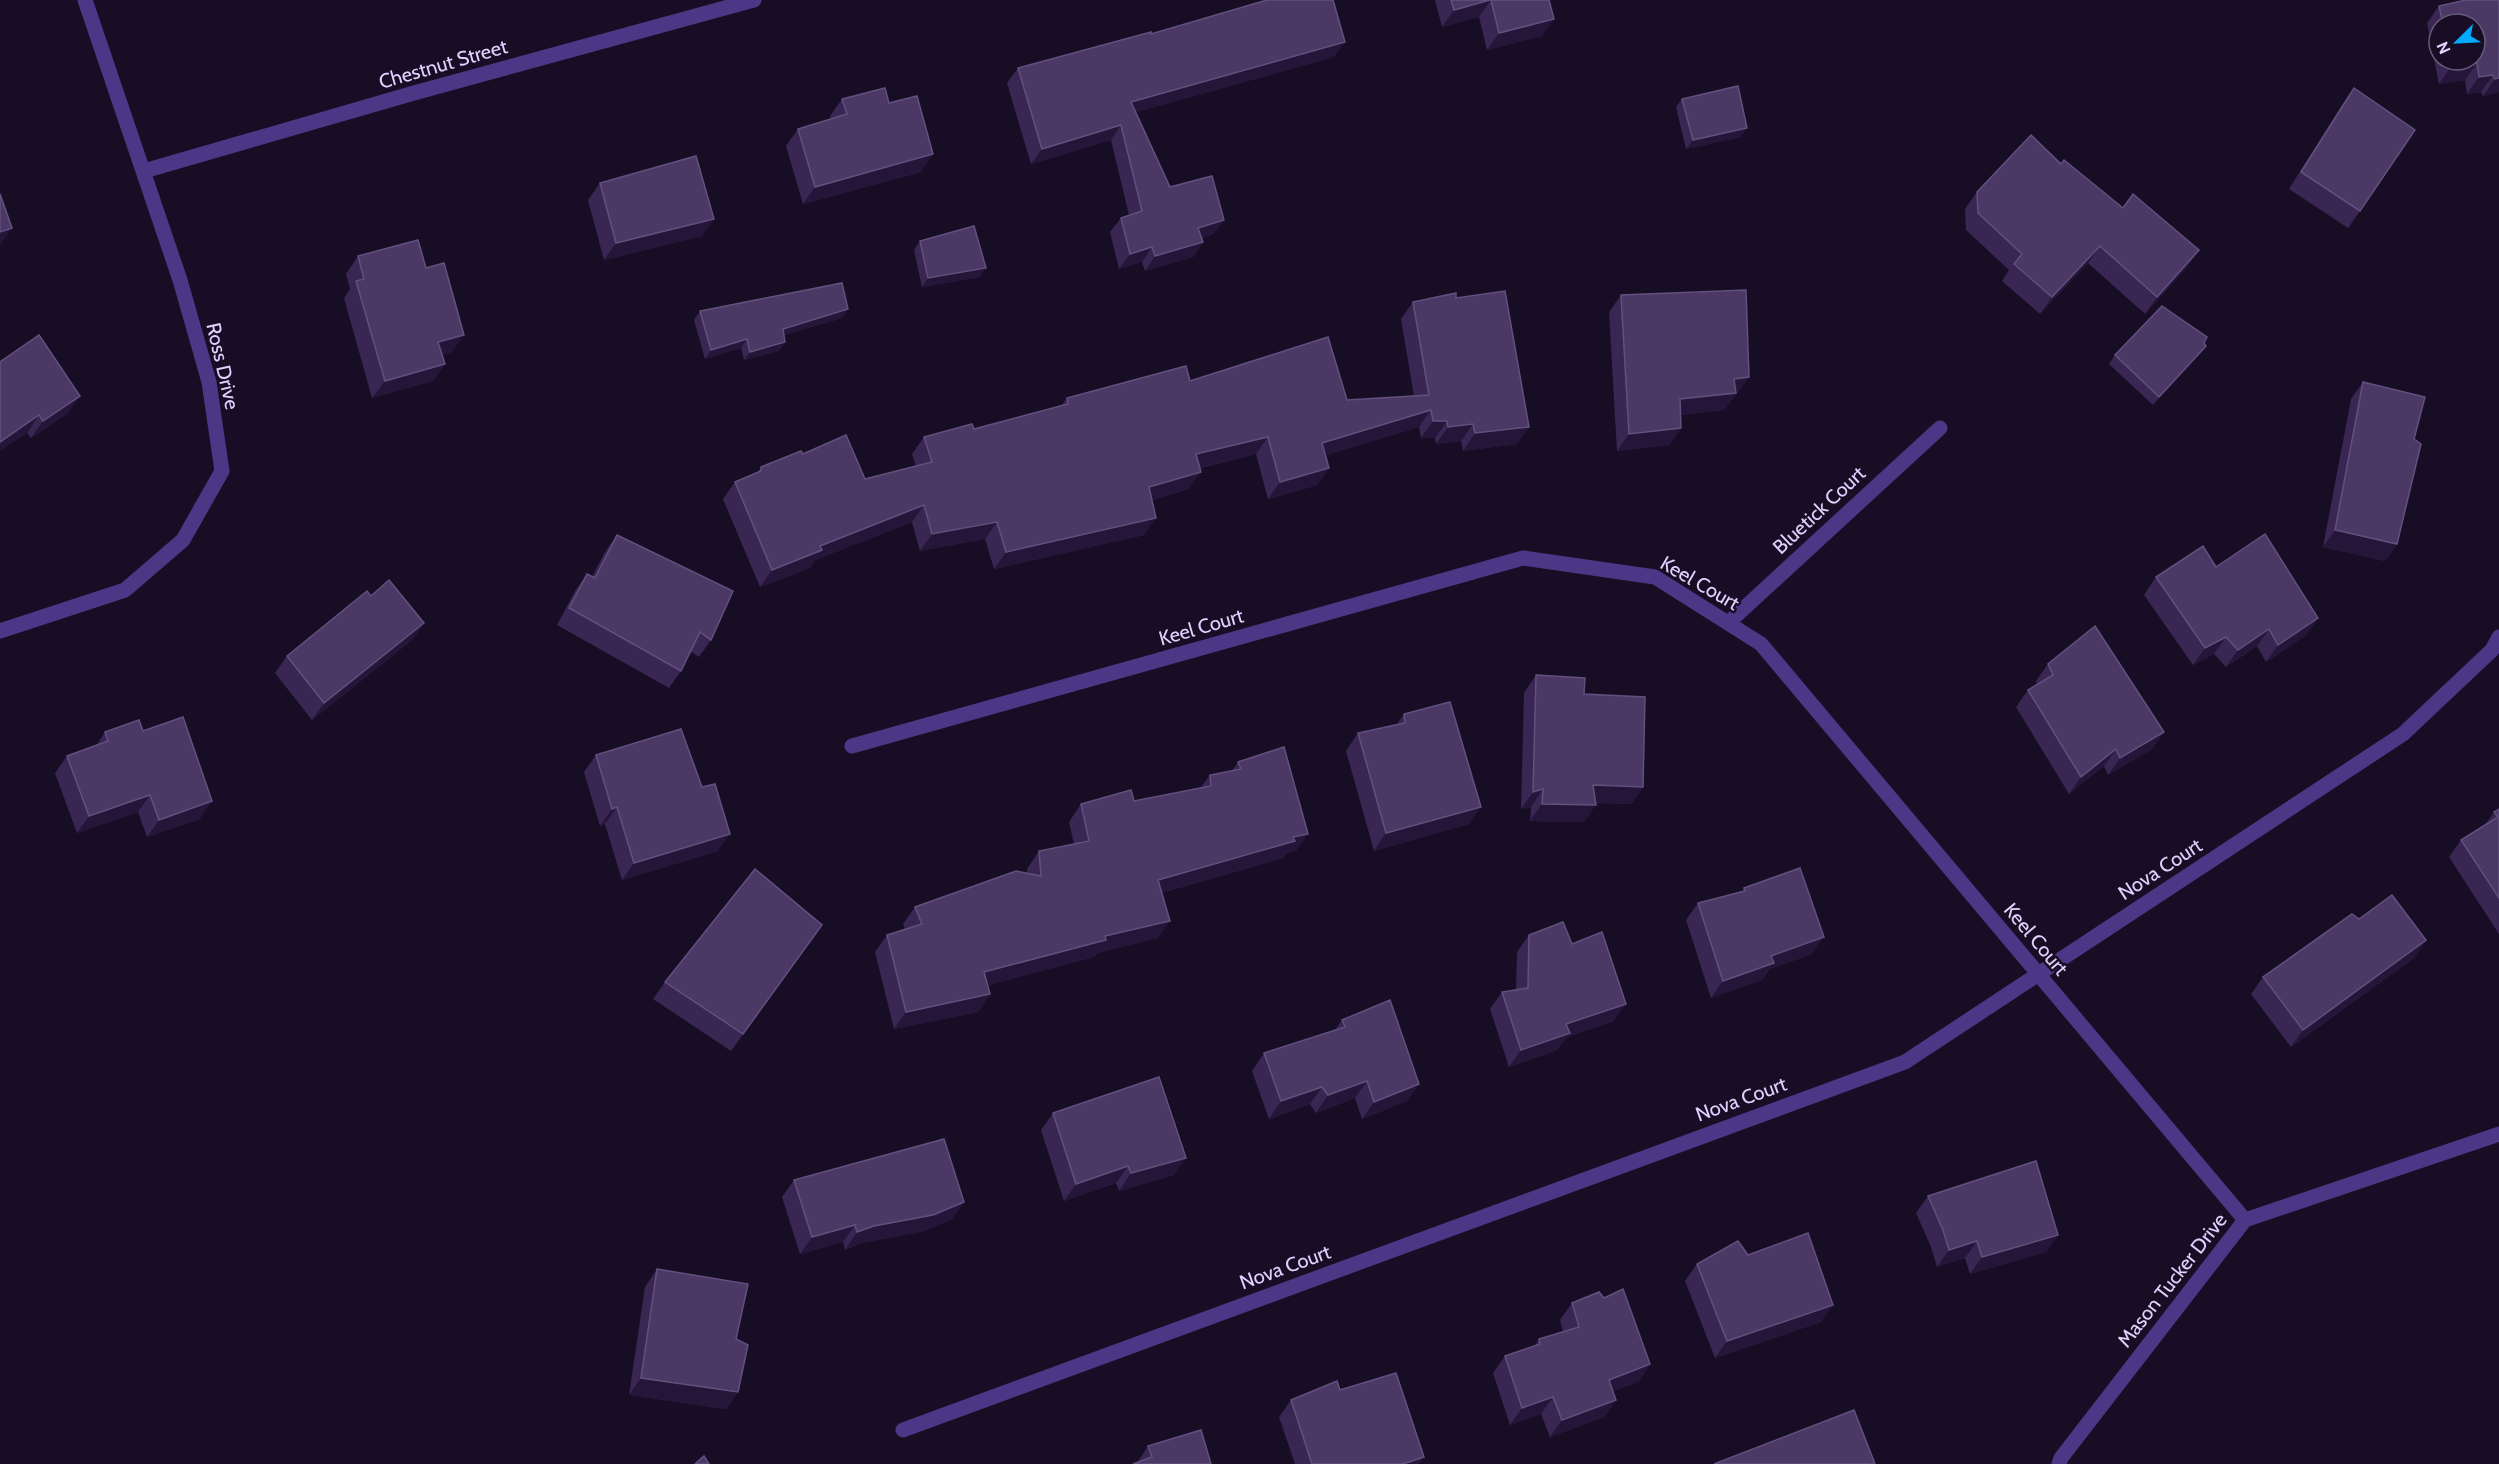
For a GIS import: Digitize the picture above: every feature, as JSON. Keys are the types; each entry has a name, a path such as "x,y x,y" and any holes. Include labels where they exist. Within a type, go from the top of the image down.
{"street":[{"name":"Ross Drive","path":"0,631 124,590 183,540 222,471 209,382 180,280 85,0"},
{"name":"Chestnut Street","path":"144,171 414,93 754,0"},
{"name":"Bluetick Court","path":"1728,623 1940,428"},
{"name":"Keel Court","path":"852,747 1523,558 1655,577 1761,644 2245,1220"},
{"name":"Nova Court","path":"903,1430 1905,1062 2403,734 2492,650 2499,637"},
{"name":"Mason Tucker Drive","path":"2059,1464 2061,1458 2245,1220 2499,1134"}],"building":[{"path":"1267,0 1333,0 1345,42 1131,102 1170,187 1212,176 1224,220 1198,228 1203,242 1155,256 1152,247 1130,254 1121,218 1142,211 1121,125 1042,149 1018,68 1151,32 1151,34"},
{"path":"1451,0 1490,0 1454,10"},
{"path":"1491,0 1549,0 1554,19 1499,33"},
{"path":"2466,0 2499,0 2499,78 2495,79 2493,75 2479,77 2478,72 2487,72 2487,12 2440,12 2439,6"},
{"path":"1738,86 1747,128 1693,140 1682,99"},
{"path":"885,88 889,103 917,96 933,154 815,187 798,129 847,114 842,99"},
{"path":"2354,88 2415,130 2360,211 2301,172"},
{"path":"2031,135 2061,164 2064,160 2123,208 2133,194 2199,250 2157,297 2100,246 2052,297 2014,264 2022,254 1978,213 1977,192"},
{"path":"696,156 714,219 616,243 600,183"},
{"path":"0,194 12,228 0,232"},
{"path":"974,226 986,268 928,278 920,241"},
{"path":"418,240 426,268 444,263 464,335 438,342 445,364 385,381 356,281 364,279 358,256"},
{"path":"842,283 848,309 783,329 785,342 750,352 747,339 711,350 700,311"},
{"path":"1746,290 1749,377 1734,379 1736,393 1680,399 1681,428 1629,434 1621,295"},
{"path":"1505,291 1529,427 1475,433 1473,424 1448,427 1447,421 1433,421 1431,410 1322,443 1329,468 1280,482 1268,437 1196,454 1201,472 1149,487 1156,518 1006,552 997,522 932,534 924,505 820,546 822,550 772,570 735,482 761,471 761,467 801,451 803,454 846,435 865,479 932,462 924,437 972,424 974,429 1068,404 1067,398 1186,366 1190,381 1328,337 1347,400 1429,395 1413,302 1456,293 1456,298"},
{"path":"2162,306 2207,337 2204,343 2206,346 2159,397 2115,355"},
{"path":"39,335 80,396 43,421 39,415 0,442 0,362"},
{"path":"2363,382 2425,397 2414,439 2421,444 2397,544 2335,530"},
{"path":"2265,534 2318,618 2278,645 2269,629 2238,650 2226,637 2205,648 2156,577 2203,546 2216,567"},
{"path":"617,535 733,591 711,640 700,632 681,671 569,608 587,574 595,578"},
{"path":"389,580 424,623 324,703 287,656 367,591 371,596"},
{"path":"2095,626 2164,732 2120,758 2116,749 2081,777 2028,690 2053,675 2048,664"},
{"path":"1536,675 1585,678 1584,694 1645,697 1643,787 1593,785 1596,805 1542,804 1543,789 1533,792"},
{"path":"1450,702 1481,807 1386,833 1358,733 1405,723 1404,714"},
{"path":"183,717 212,801 159,820 150,795 89,816 67,756 108,741 105,732 139,720 143,731"},
{"path":"681,729 702,787 715,784 730,834 634,863 617,807 612,809 596,755"},
{"path":"1284,747 1308,834 1293,837 1295,841 1158,880 1170,921 1105,936 1106,940 984,972 990,994 906,1012 887,935 922,924 915,907 1016,871 1041,876 1039,851 1089,841 1081,804 1131,790 1134,801 1211,786 1210,775 1241,769 1238,762"},
{"path":"2499,809 2499,898 2461,840 2498,817 2494,812"},
{"path":"1800,868 1824,937 1771,956 1774,963 1723,981 1698,903 1745,891 1744,888"},
{"path":"755,869 822,925 743,1034 665,982"},
{"path":"2392,895 2426,940 2303,1030 2263,977 2352,914 2359,919"},
{"path":"1563,922 1572,944 1602,932 1626,1004 1566,1024 1570,1033 1521,1050 1502,992 1528,988 1529,935"},
{"path":"1390,1000 1419,1084 1374,1102 1367,1081 1328,1095 1322,1087 1281,1101 1264,1053 1345,1027 1342,1020"},
{"path":"1159,1077 1186,1158 1131,1173 1128,1166 1076,1184 1053,1113"},
{"path":"944,1139 964,1202 933,1215 874,1226 857,1232 855,1225 812,1237 794,1180"},
{"path":"2036,1161 2058,1235 1982,1257 1977,1241 1949,1250 1928,1196"},
{"path":"1808,1233 1833,1305 1727,1341 1697,1264 1738,1241 1748,1255"},
{"path":"657,1269 748,1284 736,1339 748,1345 738,1392 641,1378"},
{"path":"1623,1289 1650,1364 1609,1380 1616,1400 1562,1420 1553,1397 1522,1408 1505,1356 1540,1344 1539,1339 1579,1327 1572,1303 1599,1292 1604,1298"},
{"path":"1396,1373 1424,1457 1403,1464 1312,1464 1291,1400 1337,1381 1340,1390"},
{"path":"1854,1410 1875,1464 1714,1464"},
{"path":"1201,1430 1211,1464 1133,1464 1152,1457 1148,1446"},
{"path":"704,1456 709,1464 695,1464"}]}
